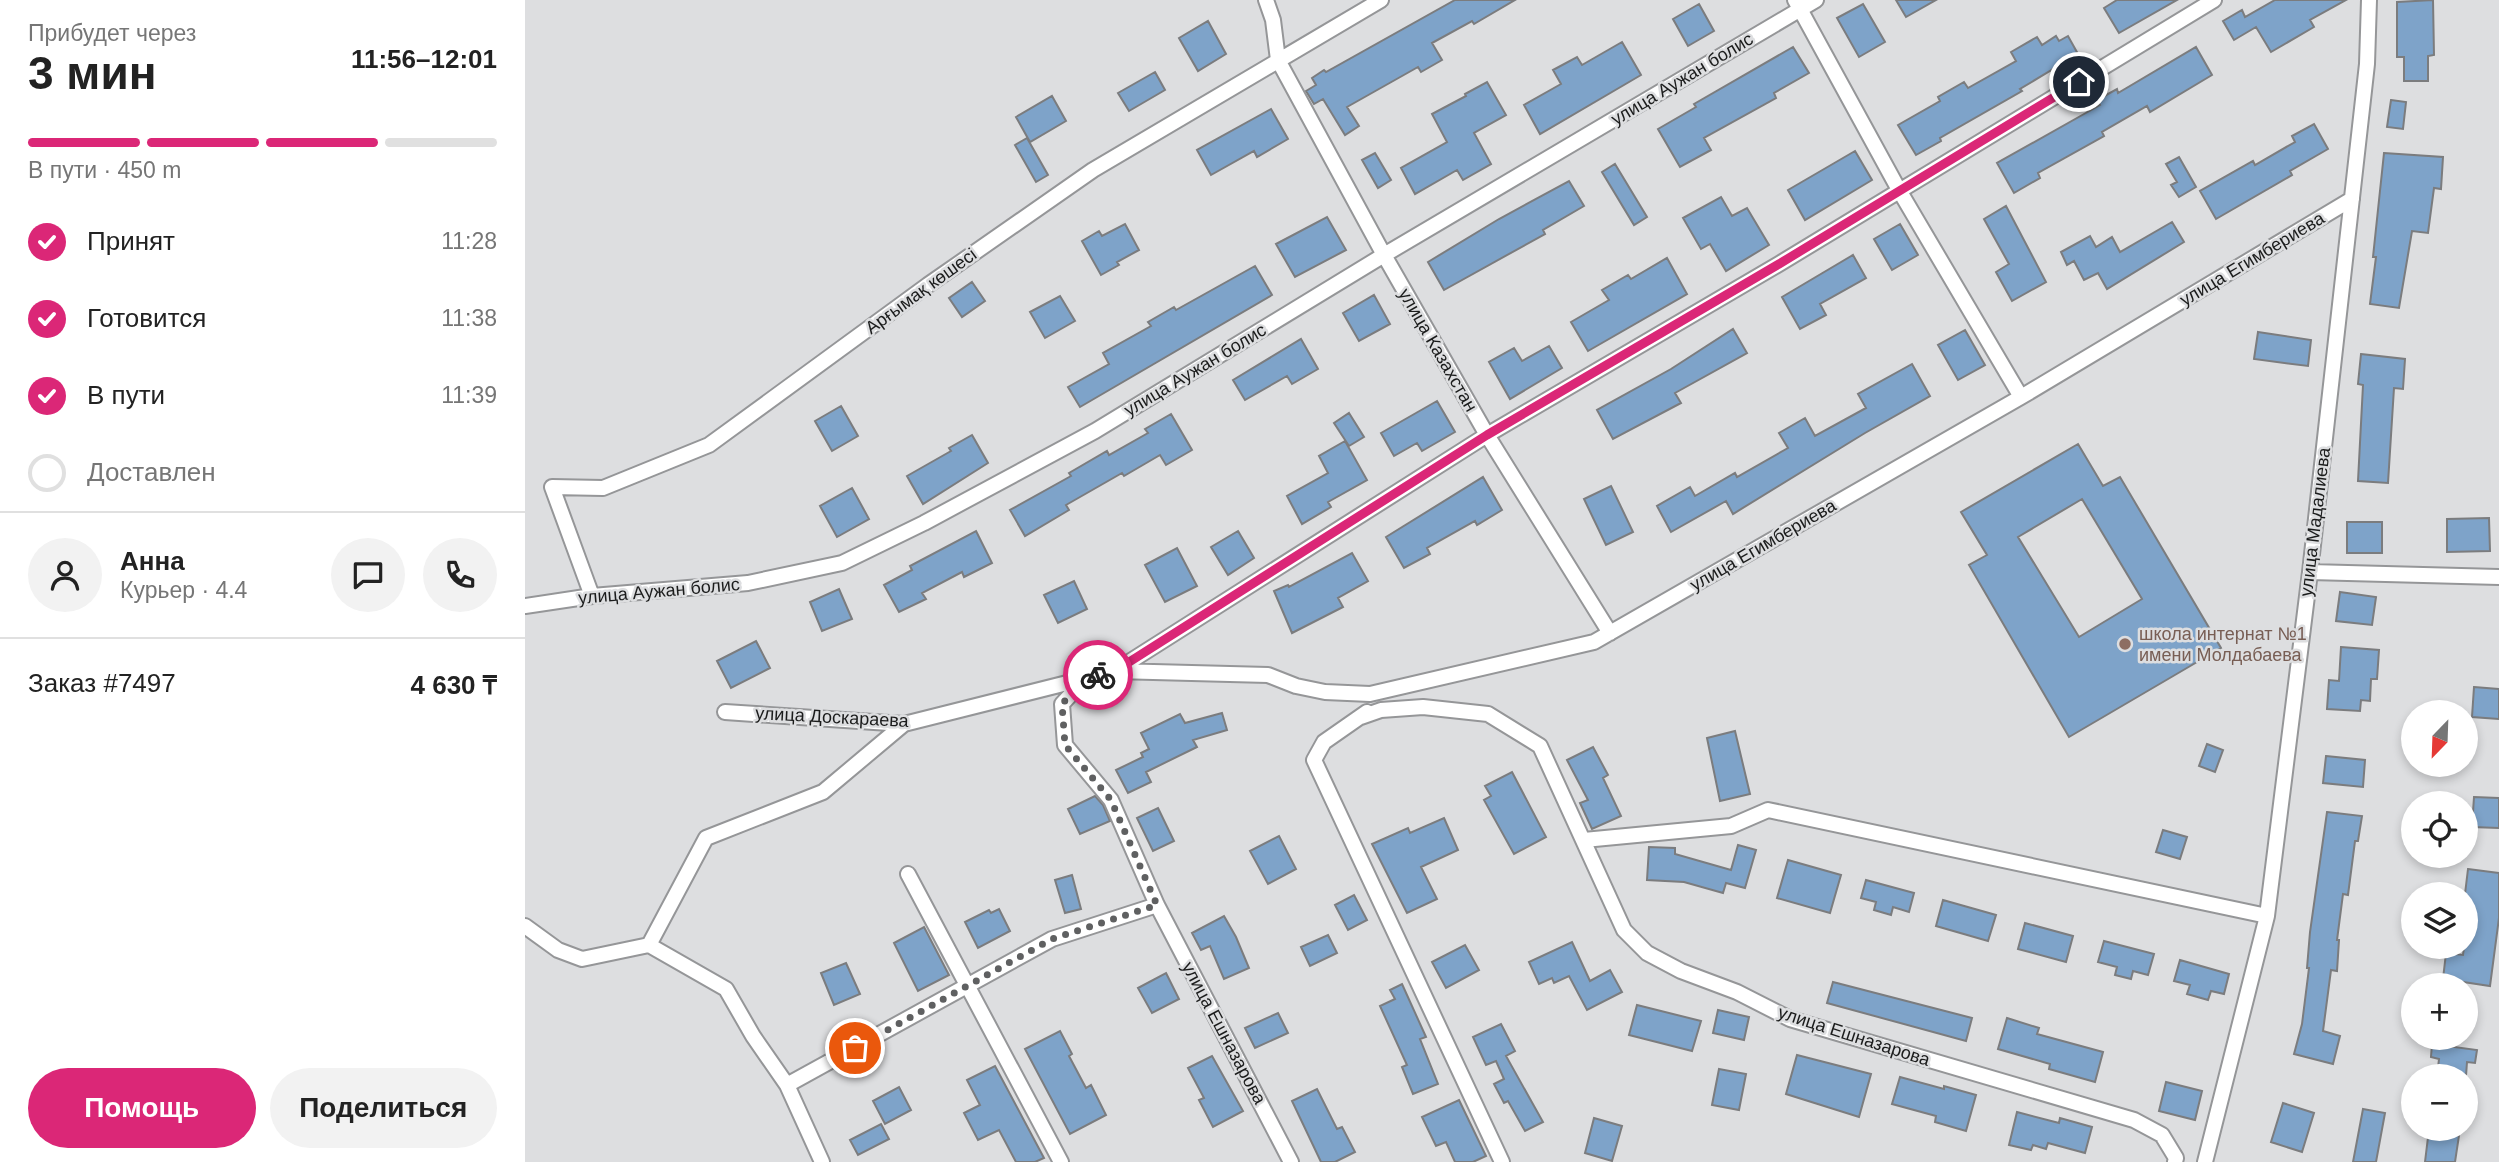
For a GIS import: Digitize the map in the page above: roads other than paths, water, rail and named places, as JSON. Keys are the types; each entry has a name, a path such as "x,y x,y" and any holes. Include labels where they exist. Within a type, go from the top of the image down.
{"street":[{"path":"1266,0 1273,20 1278,60"},
{"name":"Арғымақ көшесі","path":"592,596 552,486 603,488 709,445 927,285 1093,170 1381,0"},
{"name":"улица Аужан болис","path":"525,606 592,596 748,583 842,563 924,523 1095,431 1798,5 1817,0"},
{"name":"улица Доскараева","path":"725,712 904,724 1115,671 1487,435 1779,264 2214,0"},
{"name":"улица Мадалиева","path":"2205,1162 2267,916 2310,572 2352,199 2367,64 2369,0"},
{"path":"1798,5 1899,190 2021,397"},
{"name":"улица Казахстан","path":"1278,60 1384,255 1487,435 1610,633"},
{"name":"улица Егимбериева","path":"1115,671 1268,675 1296,686 1325,692 1370,694 1594,642 2021,397 2352,199"},
{"path":"2310,572 2499,577"},
{"name":"улица Ешназарова","path":"1086,678 1062,704 1065,745 1111,800 1157,905 1291,1162"},
{"name":"улица Ешназарова","path":"1399,687 1324,742 1314,760 1502,1162"},
{"name":"улица Ешназарова","path":"1361,717 1381,710 1423,707 1488,715 1540,746 1624,930 1647,953 1681,971 1737,992 1790,1019 2134,1120 2162,1135 2176,1158 2175,1162"},
{"path":"649,945 706,838 823,792 904,724"},
{"path":"1584,840 1731,826 1768,810 2267,916"},
{"path":"908,874 1061,1162"},
{"path":"787,1085 1052,939 1157,905"},
{"path":"525,926 558,950 582,959 649,945 726,989 753,1036 787,1085 823,1162"}],"place":[{"name":"школа интернат №1 имени Молдабаева","path":"2125,644"}]}
